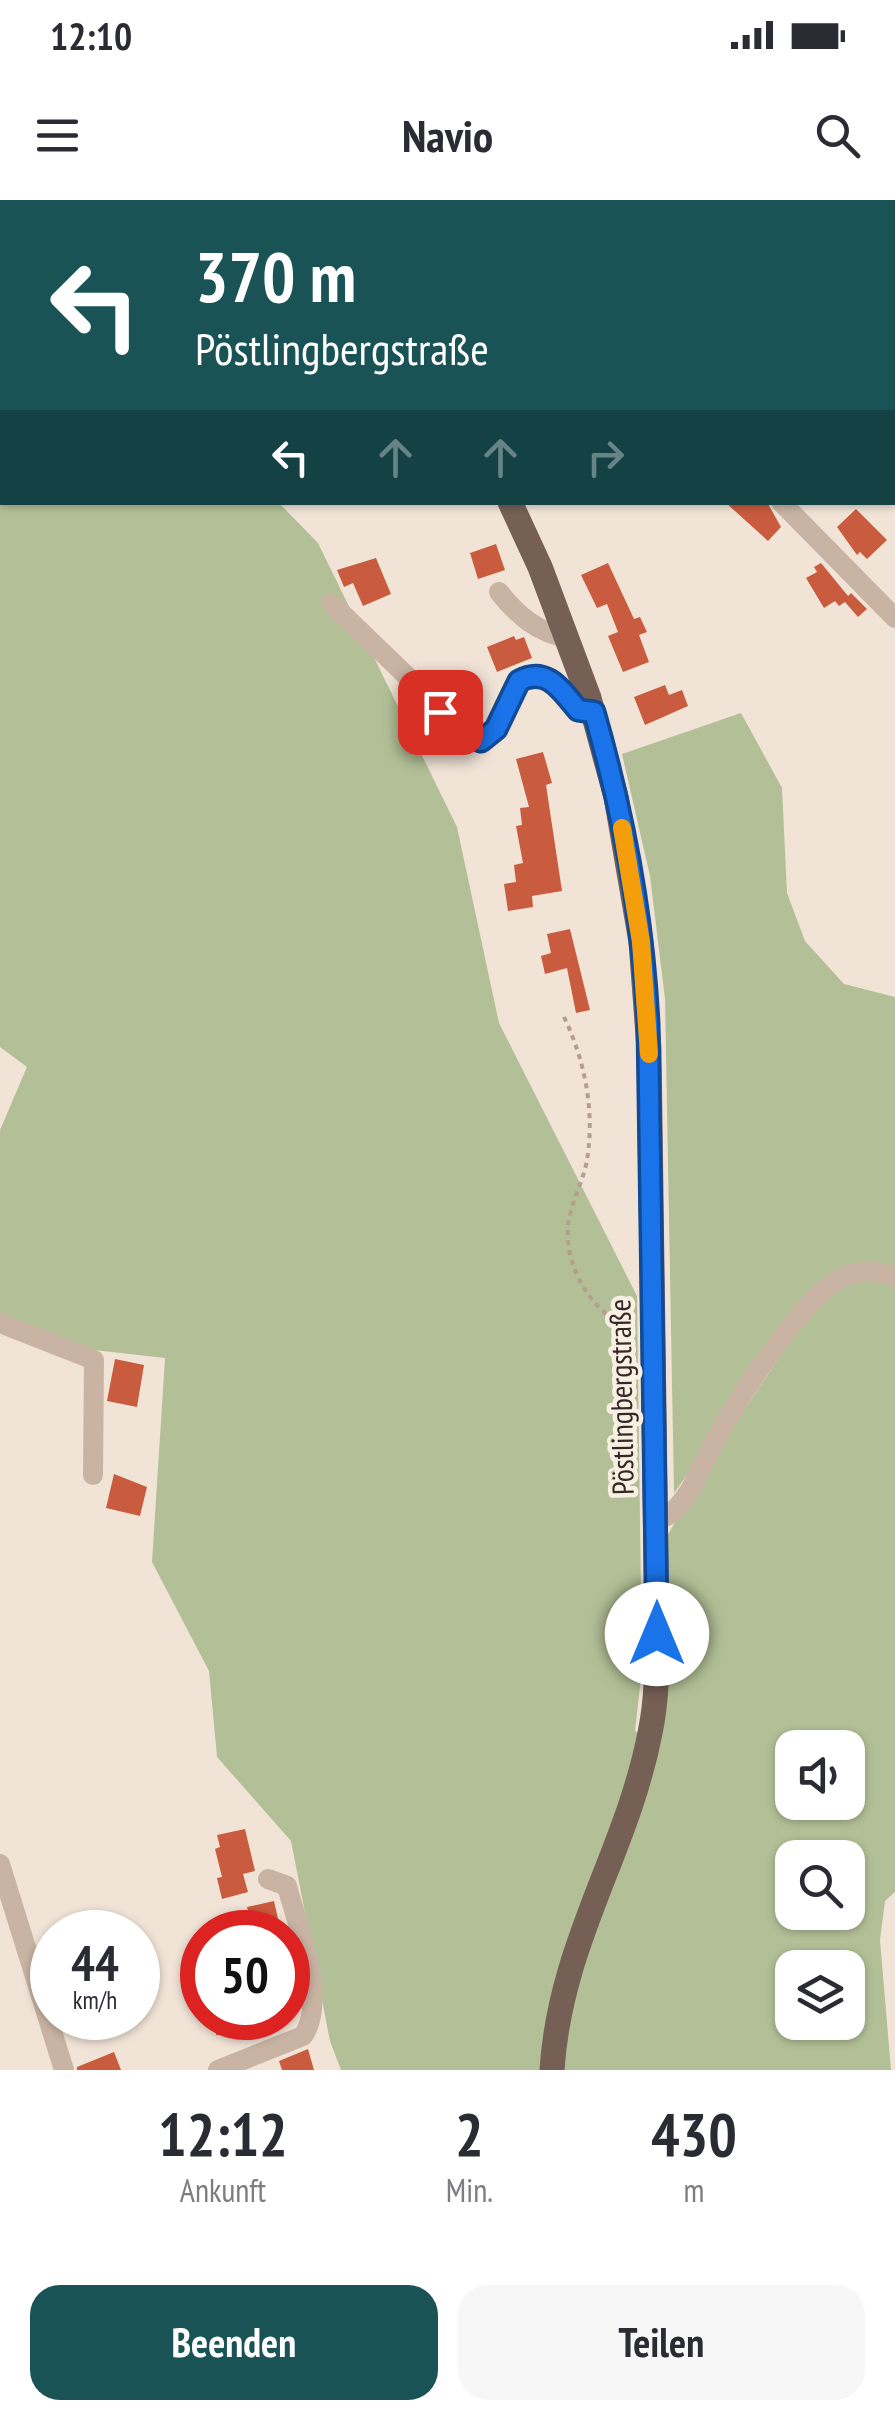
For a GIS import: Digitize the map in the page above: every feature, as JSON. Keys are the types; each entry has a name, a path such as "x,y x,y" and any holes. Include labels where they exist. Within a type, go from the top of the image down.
{"main road":[{"name":"Pöstlingbergstraße","path":"511,505 568,638 594,712 629,863 647,998 657,1673 650,1733 631,1801 576,1943 558,2012 552,2070"}],"street":[{"path":"783,505 895,618"},
{"path":"499,592 512,609 548,635 568,638"},
{"path":"331,602 472,739 489,737 513,687 528,676 549,678 578,710 594,712"},
{"path":"656,1516 667,1516 682,1501 735,1406 824,1290 852,1274 881,1272 895,1277"},
{"path":"0,1322 94,1360 93,1475"},
{"path":"0,1864 64,2070"},
{"path":"218,2070 303,2036 310,2026 313,1991 287,1886 268,1879"}],"path":[{"path":"564,1017 582,1061 589,1099 587,1162 568,1228 570,1252 580,1281 598,1309 617,1324 654,1332"}],"green space":[{"path":"0,505 281,505 318,543 457,827 499,1023 637,1296 642,1669 635,1731 656,1742 667,1536 719,1447 787,1346 829,1294 854,1280 895,1283 895,1892 885,1901 880,1940 891,2070 341,2070 330,2041 310,1938 310,1910 304,1910 291,1841 217,1757 209,1671 152,1562 165,1358 94,1350 0,1316 0,1130 27,1067 0,1047"},
{"path":"741,713 782,788 787,893 805,941 844,984 895,997 895,1270 834,1273 674,1493 665,999 650,876 622,754"}],"building":[{"path":"728,505 769,505 781,527 768,541"},
{"path":"856,509 887,540 867,559 860,552 857,555 837,527"},
{"path":"496,544 505,570 478,579 470,553"},
{"path":"376,558 391,594 363,606 353,583 344,587 337,570"},
{"path":"608,563 634,619 640,617 647,632 639,635 649,662 623,672 608,636 618,632 607,604 597,608 581,575"},
{"path":"821,563 848,596 851,593 867,609 858,617 845,602 839,606 835,601 824,608 806,578 817,572 814,567"},
{"path":"514,636 516,640 524,637 532,658 497,672 487,647"},
{"path":"665,685 669,695 682,690 688,706 645,725 634,697"},
{"path":"543,752 552,783 546,785 562,891 532,896 533,907 508,911 504,884 516,882 514,865 523,863 516,826 522,825 520,808 529,807 516,759"},
{"path":"570,929 590,1010 576,1013 567,968 545,974 541,956 551,953 547,934"},
{"path":"115,1359 144,1365 137,1407 107,1401"},
{"path":"114,1474 147,1487 140,1516 106,1508"},
{"path":"245,1829 255,1871 243,1874 248,1892 222,1899 217,1878 222,1877 215,1849 220,1847 217,1835"},
{"path":"274,1901 276,1910 248,1910 247,1907"},
{"path":"308,2049 314,2070 282,2070 279,2061"},
{"path":"114,2052 121,2070 77,2070 77,2067"}],"slow traffic":[{"path":"622,828 641,942 649,1054"}],"route":[{"path":"440,712 463,734 481,741 496,729 519,681 538,675 549,678 578,710 594,712 616,796 632,880 647,998 657,1634"}]}
